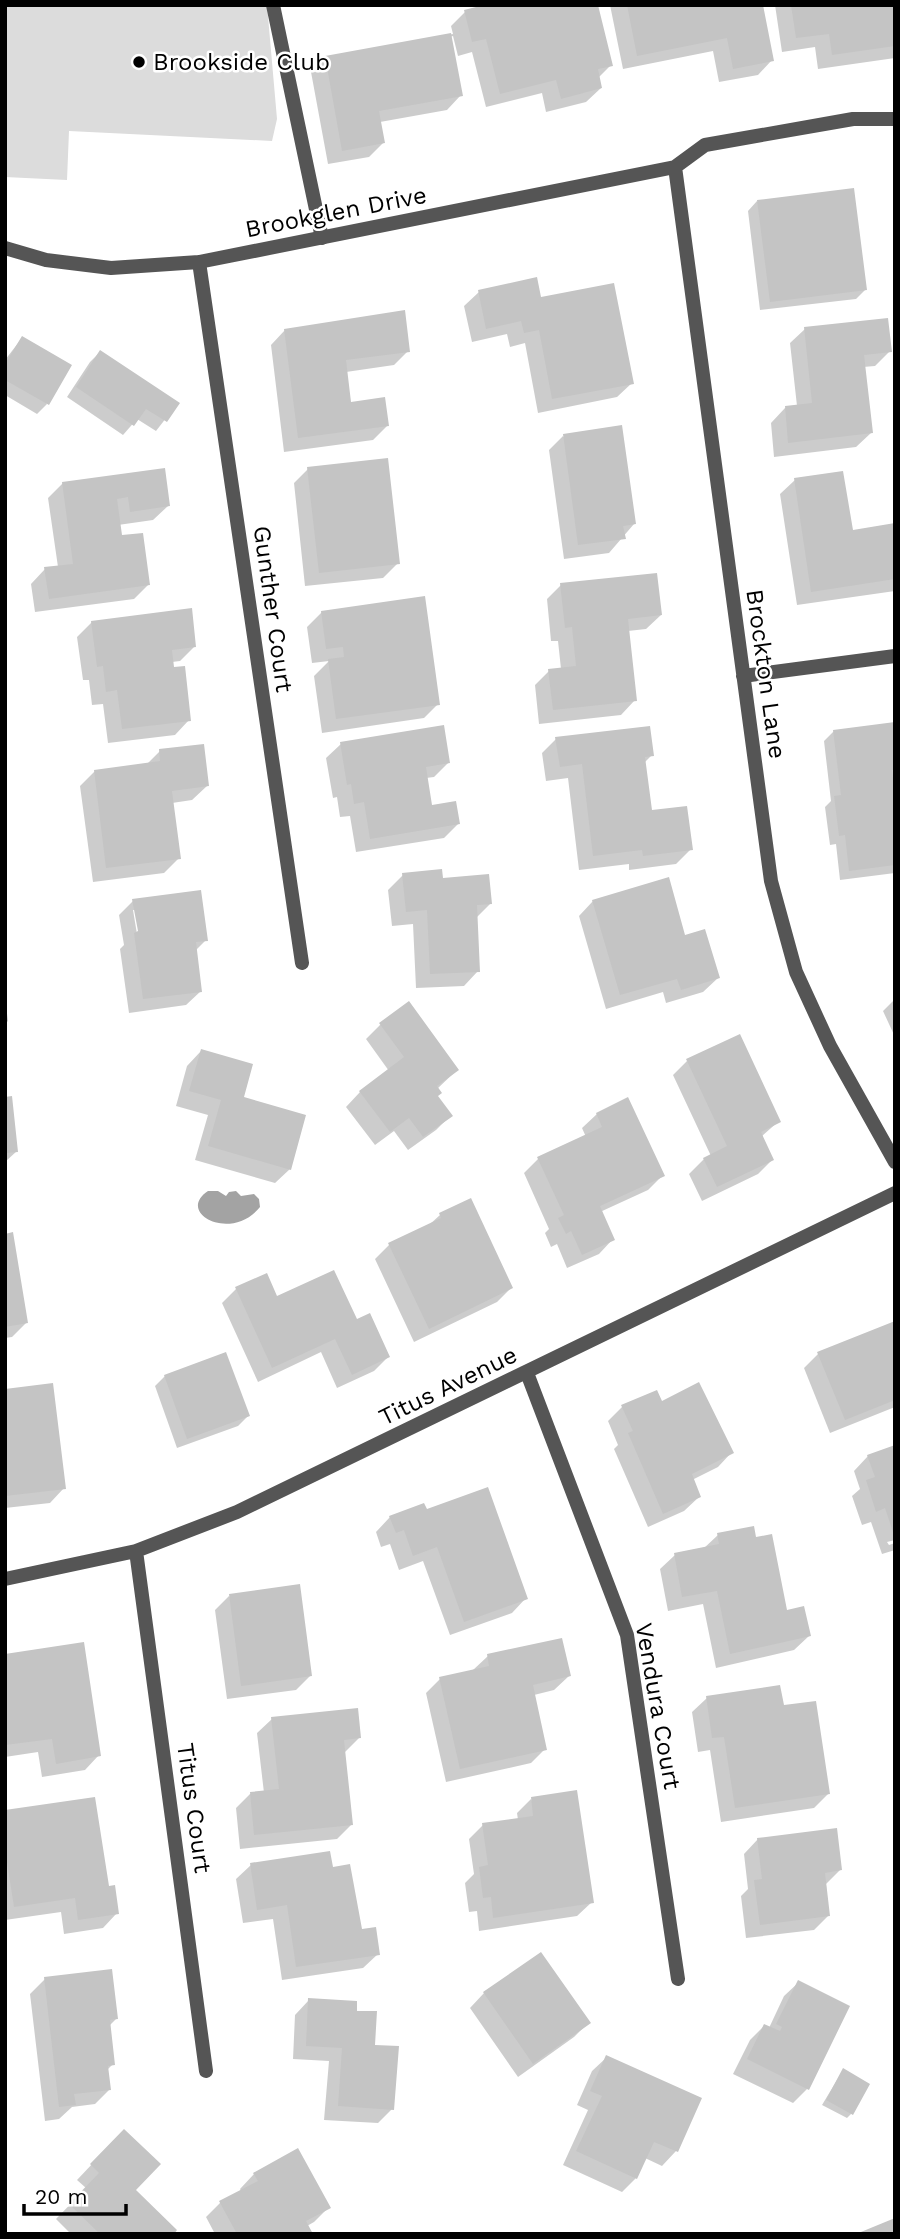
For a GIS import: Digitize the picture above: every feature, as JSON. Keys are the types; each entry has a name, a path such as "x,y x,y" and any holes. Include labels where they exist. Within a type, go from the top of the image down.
{"street":[{"path":"273,5 322,238"},
{"path":"675,167 705,145 853,119 895,119"},
{"name":"Brookglen Drive","path":"5,247 46,260 111,268 199,262 675,167"},
{"name":"Brockton Lane","path":"675,167 771,881 796,972 830,1046 895,1162"},
{"name":"Gunther Court","path":"199,262 302,963"},
{"path":"743,676 895,656"},
{"name":"Titus Avenue","path":"5,1579 136,1550 237,1512 895,1193"},
{"name":"Vendura Court","path":"527,1373 627,1635 678,1979"},
{"name":"Titus Court","path":"136,1550 206,2070"}],"shaded area":[{"name":"Brookside Club","path":"5,5 267,5 277,119 272,141 69,131 67,180 5,177"},
{"path":"208,1191 218,1191 226,1196 229,1192 236,1191 241,1196 254,1194 259,1199 260,1207 248,1218 235,1223 211,1221 202,1215 198,1208 200,1199"}],"building":[{"path":"484,5 598,5 613,66 598,69 602,88 561,99 556,80 500,94 486,39 472,42 464,10"},
{"path":"627,5 763,5 774,61 733,69 727,38 637,56"},
{"path":"791,5 895,5 895,46 832,55 829,34 796,38"},
{"path":"451,33 463,96 379,111 385,143 342,151 325,56"},
{"path":"854,188 867,290 770,302 757,200"},
{"path":"537,277 541,297 614,283 634,384 552,399 539,330 524,333 521,321 486,329 478,290"},
{"path":"405,310 410,352 346,360 351,402 385,397 389,426 298,438 284,329"},
{"path":"888,318 892,352 864,355 873,433 788,443 785,406 812,403 804,327"},
{"path":"22,336 72,365 49,405 5,380 5,364"},
{"path":"100,350 180,403 167,422 146,409 134,426 76,387"},
{"path":"622,425 636,524 623,526 626,539 578,545 563,434"},
{"path":"388,458 400,564 319,573 307,467"},
{"path":"165,468 170,506 130,512 128,497 117,499 122,535 143,533 150,585 49,599 44,567 73,564 62,482"},
{"path":"843,471 853,530 895,523 895,579 811,592 794,478"},
{"path":"657,573 662,615 628,619 637,701 553,710 548,669 576,666 572,627 565,628 560,583"},
{"path":"425,596 440,705 336,719 328,659 344,657 343,647 326,649 321,611"},
{"path":"192,608 196,647 172,650 174,667 185,666 191,721 122,729 117,690 106,692 103,666 97,667 91,621"},
{"path":"895,722 895,770 892,770 895,796 895,865 849,871 845,835 839,836 834,796 841,795 833,730"},
{"path":"444,725 450,763 426,767 432,805 456,801 460,824 370,839 364,802 354,804 351,784 347,785 340,742"},
{"path":"650,726 654,756 645,757 652,810 687,806 693,850 643,856 642,850 593,856 582,764 560,767 555,737"},
{"path":"204,744 209,786 172,791 181,859 106,868 94,770 160,761 159,749"},
{"path":"442,869 443,878 489,874 492,904 477,905 480,972 430,974 427,910 406,912 402,873"},
{"path":"669,877 685,935 705,929 720,978 681,990 677,979 620,995 592,900"},
{"path":"201,890 208,941 196,942 202,992 143,999 134,933 138,931 132,899"},
{"path":"409,1001 459,1070 437,1086 442,1093 438,1096 453,1116 423,1137 409,1118 390,1132 359,1091 404,1057 379,1023"},
{"path":"740,1034 781,1122 761,1132 774,1160 717,1187 703,1158 727,1146 686,1059"},
{"path":"201,1049 253,1064 244,1097 306,1115 291,1170 208,1146 221,1100 189,1091"},
{"path":"12,1096 18,1152 5,1153 5,1097"},
{"path":"628,1097 665,1176 600,1206 615,1240 582,1255 571,1231 566,1234 558,1218 564,1215 537,1157 602,1127 596,1113"},
{"path":"471,1198 513,1288 429,1329 388,1243 441,1218 439,1213"},
{"path":"13,1232 28,1323 5,1327 5,1234"},
{"path":"334,1270 357,1319 370,1313 390,1357 352,1375 335,1339 272,1368 235,1287 267,1273 277,1296"},
{"path":"895,1321 895,1400 845,1420 817,1352"},
{"path":"226,1352 250,1416 187,1439 164,1375"},
{"path":"699,1382 734,1453 692,1474 701,1497 663,1514 628,1433 633,1431 621,1405 657,1390 662,1401"},
{"path":"53,1383 66,1489 5,1496 5,1389"},
{"path":"895,1445 894,1535 885,1508 876,1512 866,1480 875,1477 867,1455"},
{"path":"488,1487 528,1599 464,1622 437,1547 413,1556 404,1530 396,1533 389,1516 424,1503 427,1509"},
{"path":"754,1526 756,1537 772,1534 787,1610 804,1606 811,1636 730,1654 717,1591 682,1597 674,1553 719,1544 717,1533"},
{"path":"300,1584 312,1676 241,1686 229,1594"},
{"path":"562,1638 571,1676 533,1685 547,1750 460,1769 439,1677 489,1666 487,1654"},
{"path":"84,1642 101,1756 56,1764 52,1739 5,1745 5,1654"},
{"path":"780,1685 784,1705 816,1701 830,1794 735,1808 724,1737 712,1738 706,1696"},
{"path":"358,1708 361,1738 344,1740 353,1825 254,1835 250,1792 279,1789 271,1717"},
{"path":"577,1790 594,1903 493,1918 491,1897 483,1898 479,1867 488,1865 482,1823 533,1816 531,1797"},
{"path":"95,1797 109,1886 115,1885 119,1914 78,1920 75,1898 14,1907 5,1849 5,1810"},
{"path":"837,1828 842,1870 825,1873 830,1916 760,1925 754,1880 762,1879 757,1838"},
{"path":"330,1851 333,1867 350,1864 362,1929 376,1927 380,1955 296,1967 287,1905 257,1910 250,1863"},
{"path":"541,1952 591,2023 533,2064 483,1992"},
{"path":"112,1969 118,2019 110,2020 115,2065 108,2066 111,2090 74,2094 76,2105 59,2107 44,1977"},
{"path":"798,1980 850,2006 809,2090 747,2059 764,2024 780,2031 782,2027 776,2024"},
{"path":"308,1998 357,2001 357,2011 377,2011 375,2045 399,2046 394,2110 338,2106 342,2048 306,2046"},
{"path":"606,2055 702,2098 678,2152 654,2142 637,2179 576,2151 602,2096 590,2091"},
{"path":"843,2068 870,2084 853,2115 826,2100"},
{"path":"124,2129 161,2164 136,2190 177,2230 174,2234 100,2234 69,2204 99,2173 90,2164"},
{"path":"298,2148 331,2208 306,2221 313,2234 237,2234 219,2201 258,2181 253,2173"},
{"path":"895,2218 895,2234 856,2234"}],"place":[{"name":"Brookside Club","path":"139,62"}]}
